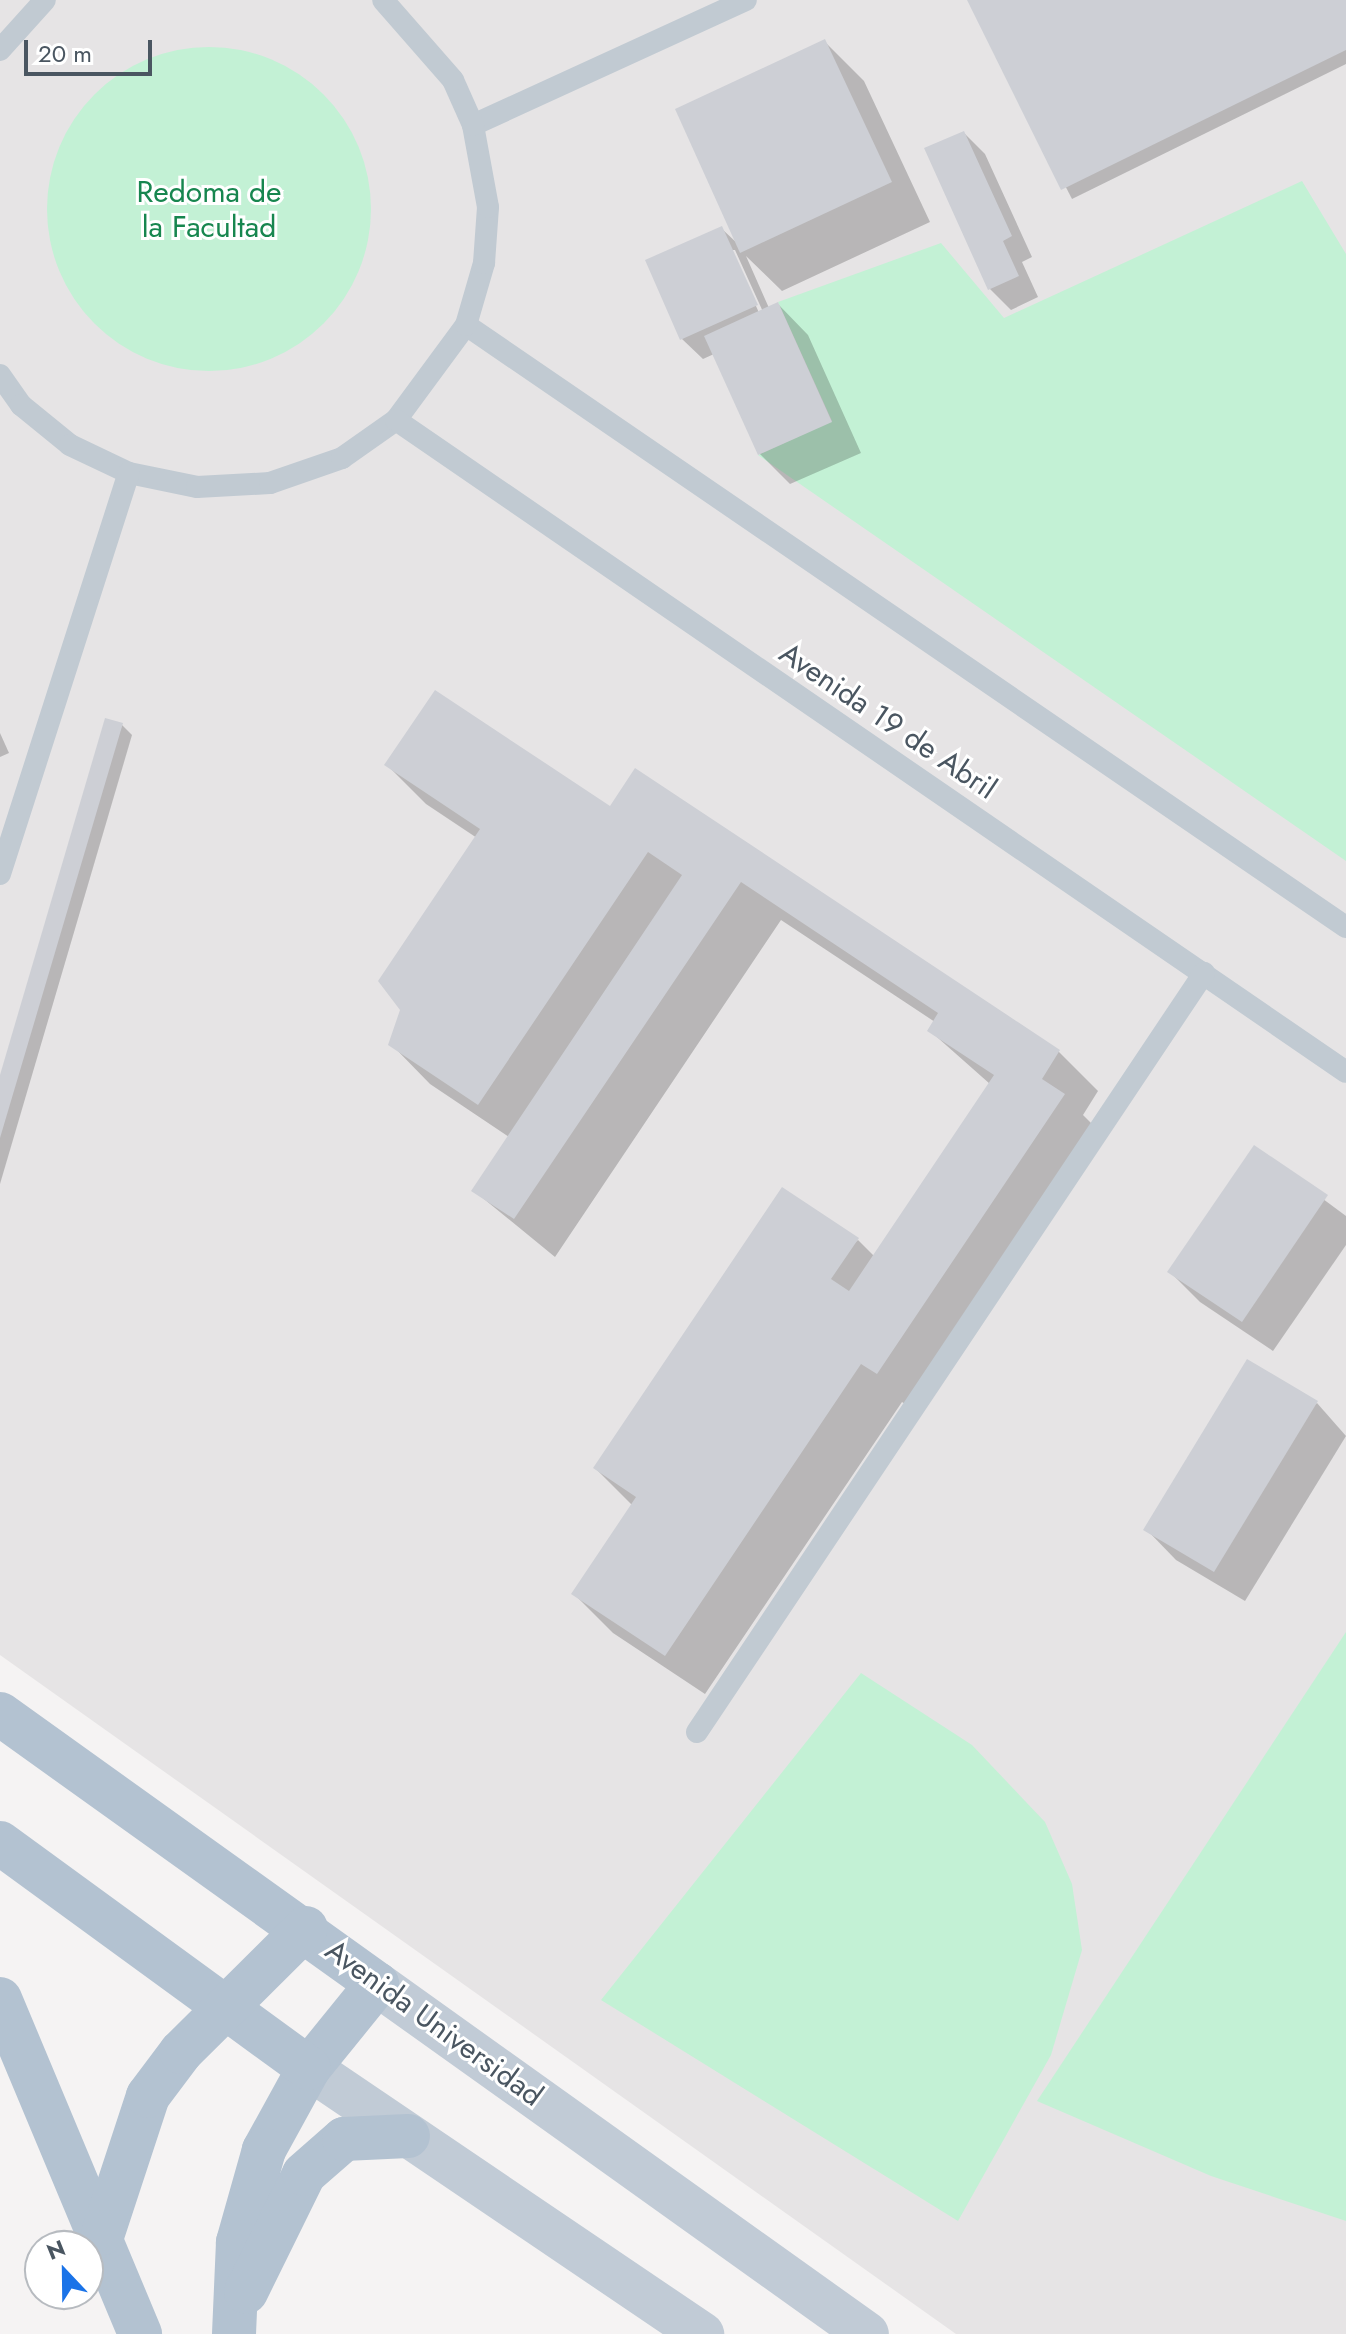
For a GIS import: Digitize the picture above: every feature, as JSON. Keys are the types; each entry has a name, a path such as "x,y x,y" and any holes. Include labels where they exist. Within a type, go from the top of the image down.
{"main road":[{"name":"Avenida Universidad","path":"0,1714 306,1928 377,1984"},
{"path":"0,1843 309,2068"},
{"path":"104,2230 148,2096 226,2008 306,1928"},
{"path":"234,2327 250,2192 264,2150 309,2068 377,1984"},
{"path":"0,1999 102,2230"},
{"path":"234,2327 304,2174 344,2139 408,2136"},
{"path":"104,2236 140,2334"}],"street":[{"name":"Avenida Universidad","path":"377,1984 867,2334"},
{"path":"309,2068 702,2334"}],"lane":[{"path":"0,50 45,0"},
{"path":"0,375 21,405 70,445 129,473 197,487 270,483 342,458 396,420 466,325 484,263 488,207 473,125 453,80 383,0"},
{"path":"473,125 746,0"},
{"path":"466,325 1346,927"},
{"name":"Avenida 19 de Abril","path":"396,420 1346,1072"},
{"path":"0,874 129,473"},
{"path":"697,1732 1204,973"}],"shaded area":[{"path":"0,0 1346,0 1346,2334 956,2334 0,1655"}],"green space":[{"name":"Redoma de la Facultad","path":"209,47 256,54 271,60 299,75 323,95 343,119 358,147 364,162 371,209 364,256 358,271 343,299 323,323 299,343 271,358 256,364 209,371 162,364 147,358 119,343 95,323 75,299 60,271 54,256 47,209 54,162 60,147 75,119 95,95 119,75 147,60 162,54"},
{"path":"1302,181 1346,254 1346,861 758,455 832,421 778,302 941,243 1004,318"},
{"path":"1346,1632 1346,2221 1211,2176 1037,2101"},
{"path":"861,1673 972,1745 1045,1822 1072,1884 1082,1950 1051,2055 958,2221 601,2000"}],"building":[{"path":"967,0 1346,0 1346,50 1061,190"},
{"path":"825,39 892,182 740,253 675,109"},
{"path":"964,131 1012,236 1003,241 1019,276 988,290 924,148"},
{"path":"722,226 758,305 680,340 645,260"},
{"path":"778,302 832,422 758,455 704,336"},
{"path":"435,690 610,806 635,768 1060,1050 1042,1079 1065,1094 877,1374 861,1364 665,1656 571,1594 636,1497 593,1468 782,1187 859,1238 831,1279 849,1291 994,1075 927,1031 938,1013 741,882 514,1219 471,1191 682,875 648,852 478,1105 388,1045 400,1010 378,981 480,829 384,765"},
{"path":"105,718 123,723 0,1138 0,1075"},
{"path":"1254,1145 1328,1195 1242,1322 1167,1272"},
{"path":"1247,1359 1318,1401 1214,1572 1143,1530"}]}
